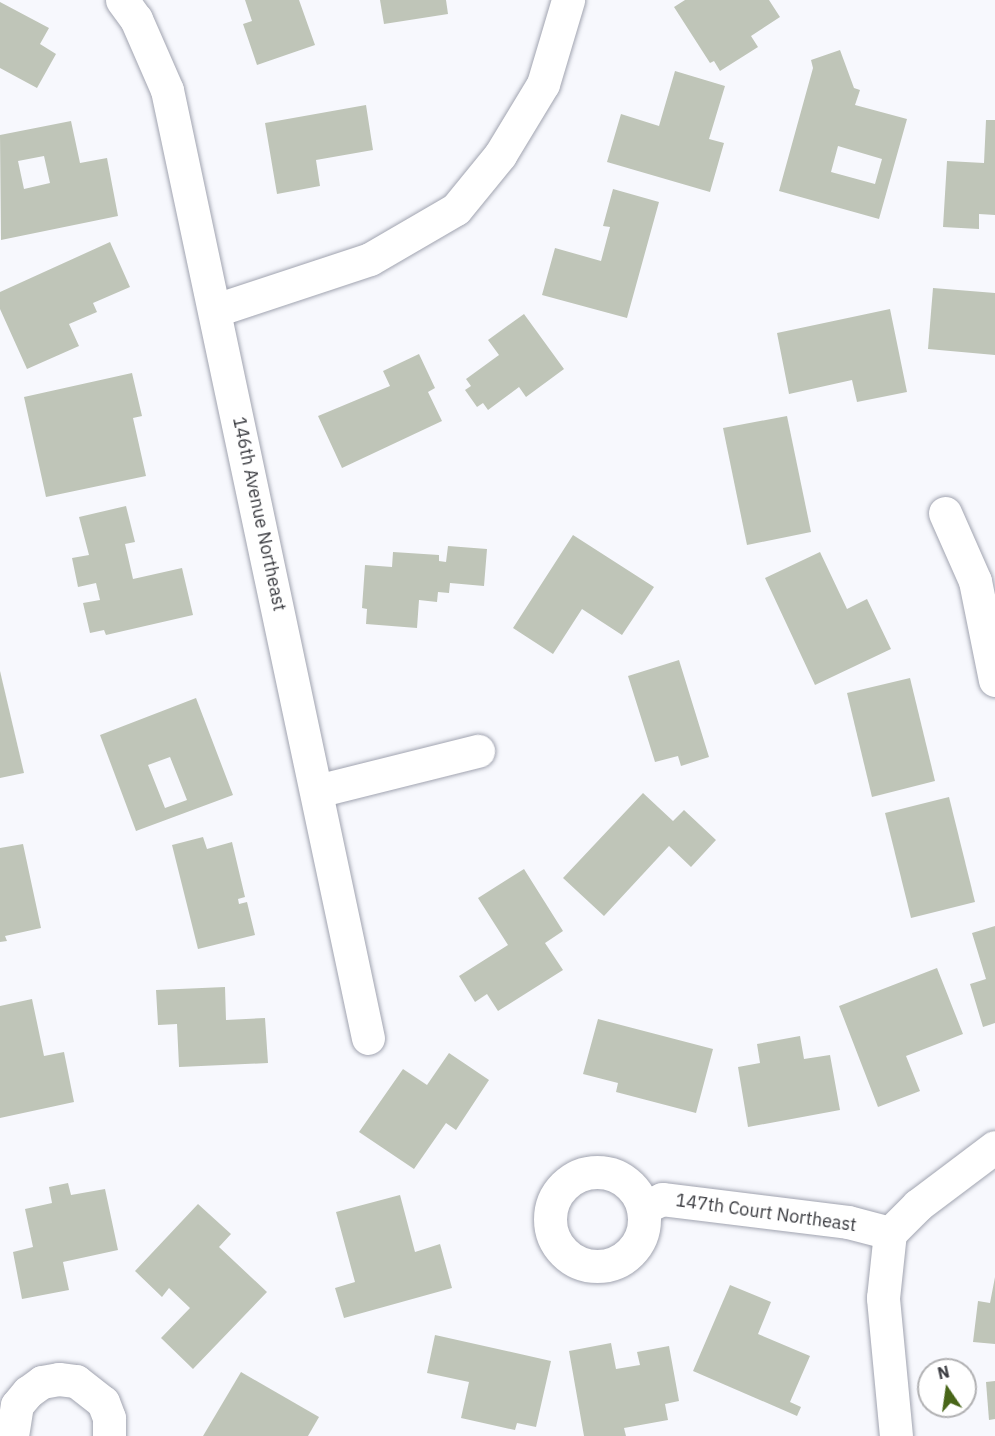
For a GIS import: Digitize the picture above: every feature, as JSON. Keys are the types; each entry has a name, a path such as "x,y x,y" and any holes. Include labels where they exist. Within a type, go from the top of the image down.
{"street":[{"name":"146th Avenue Northeast","path":"122,0 136,20 167,90 216,310 368,1038"},
{"path":"216,310 370,259 456,209 500,155 543,84 568,0"},
{"path":"945,513 975,581 995,680"},
{"path":"317,791 478,751"},
{"path":"896,1436 883,1298 890,1233 918,1205 995,1147"},
{"name":"147th Court Northeast","path":"643,1208 662,1199 848,1222 890,1233"},
{"path":"12,1436 17,1405 28,1392 42,1382 59,1379 91,1389 103,1402 110,1418 110,1436"}],"building":[{"path":"245,0 299,0 315,45 257,65 243,24 252,21"},
{"path":"380,0 446,0 448,14 384,24"},
{"path":"685,0 769,0 780,17 751,36 758,47 720,71 714,61 710,63 674,7"},
{"path":"0,2 49,28 40,44 56,54 37,88 0,68"},
{"path":"840,50 854,88 860,90 855,105 907,119 879,219 779,191 813,68 811,60","holes":["838,146 882,159 875,184 831,172"]},
{"path":"675,71 725,86 709,139 724,143 710,192 607,162 621,114 659,126"},
{"path":"366,105 373,150 316,160 320,186 277,194 265,123"},
{"path":"986,120 995,120 995,215 979,214 979,229 943,227 947,161 984,163"},
{"path":"71,121 80,163 107,158 118,216 1,240 0,135","holes":["44,156 50,183 24,189 18,161"]},
{"path":"613,189 659,202 627,318 542,295 555,248 601,261 610,227 603,226"},
{"path":"110,242 130,287 93,303 97,312 69,324 79,346 27,369 0,309 0,292"},
{"path":"933,288 995,293 995,355 928,349"},
{"path":"890,309 907,392 857,402 852,380 789,394 777,333"},
{"path":"524,314 564,369 526,397 519,387 488,410 483,403 477,407 465,390 471,386 466,379 499,355 488,340"},
{"path":"419,354 435,388 428,392 442,421 342,468 318,416 390,386 383,371"},
{"path":"132,373 142,416 133,418 146,476 46,497 24,397"},
{"path":"787,416 811,532 747,545 723,428"},
{"path":"126,506 135,542 125,544 133,579 182,568 193,615 106,635 104,630 90,633 83,603 100,600 96,583 78,587 72,558 89,555 79,517"},
{"path":"573,535 654,587 622,635 582,609 553,654 513,628"},
{"path":"448,546 487,549 484,586 450,583 449,593 438,592 437,602 419,600 417,628 366,624 367,609 362,608 365,565 392,567 393,552 439,555 439,561 446,562"},
{"path":"820,552 847,609 867,599 891,649 815,685 765,578"},
{"path":"679,660 709,757 681,766 678,756 655,762 628,676"},
{"path":"0,671 24,773 0,778"},
{"path":"910,678 935,781 872,797 847,693"},
{"path":"196,698 233,795 136,831 100,735","holes":["170,757 187,800 165,808 148,765"]},
{"path":"643,793 673,821 684,810 716,840 691,867 669,846 604,916 563,878"},
{"path":"949,797 975,902 911,918 885,813"},
{"path":"203,837 207,849 232,842 245,897 238,899 239,904 247,902 255,935 198,949 172,845"},
{"path":"23,844 41,928 5,936 7,941 0,942 0,848"},
{"path":"524,869 563,931 545,943 563,970 498,1011 487,994 475,1002 459,976 508,945 478,898"},
{"path":"995,926 995,1023 983,1027 970,984 986,979 972,933"},
{"path":"937,968 963,1034 906,1056 920,1091 878,1107 839,1006"},
{"path":"225,987 226,1020 265,1018 268,1063 179,1067 177,1024 158,1025 156,990"},
{"path":"32,999 44,1056 64,1052 74,1102 0,1118 0,1006"},
{"path":"598,1019 713,1049 696,1113 616,1092 618,1083 583,1074"},
{"path":"800,1036 804,1059 830,1055 840,1110 748,1127 738,1067 760,1063 757,1044"},
{"path":"449,1053 489,1080 456,1130 446,1123 414,1169 359,1132 403,1069 427,1085"},
{"path":"68,1183 71,1195 105,1189 118,1250 63,1262 69,1290 22,1299 13,1252 33,1247 25,1209 52,1203 49,1187"},
{"path":"400,1195 415,1252 440,1244 452,1288 344,1318 335,1288 355,1282 336,1212"},
{"path":"198,1204 231,1234 219,1247 267,1292 193,1369 161,1338 190,1308 169,1288 162,1297 135,1271"},
{"path":"995,1277 995,1344 973,1342 978,1301 990,1303"},
{"path":"730,1285 771,1302 758,1334 810,1356 790,1402 801,1407 797,1416 693,1371"},
{"path":"435,1335 551,1361 536,1427 517,1423 515,1430 461,1418 469,1382 427,1373"},
{"path":"611,1343 616,1369 640,1365 637,1352 669,1346 679,1401 665,1404 668,1420 624,1428 626,1436 584,1436 569,1351"},
{"path":"241,1372 319,1417 308,1436 203,1436"},
{"path":"995,1381 995,1419 989,1420 986,1382"}]}
